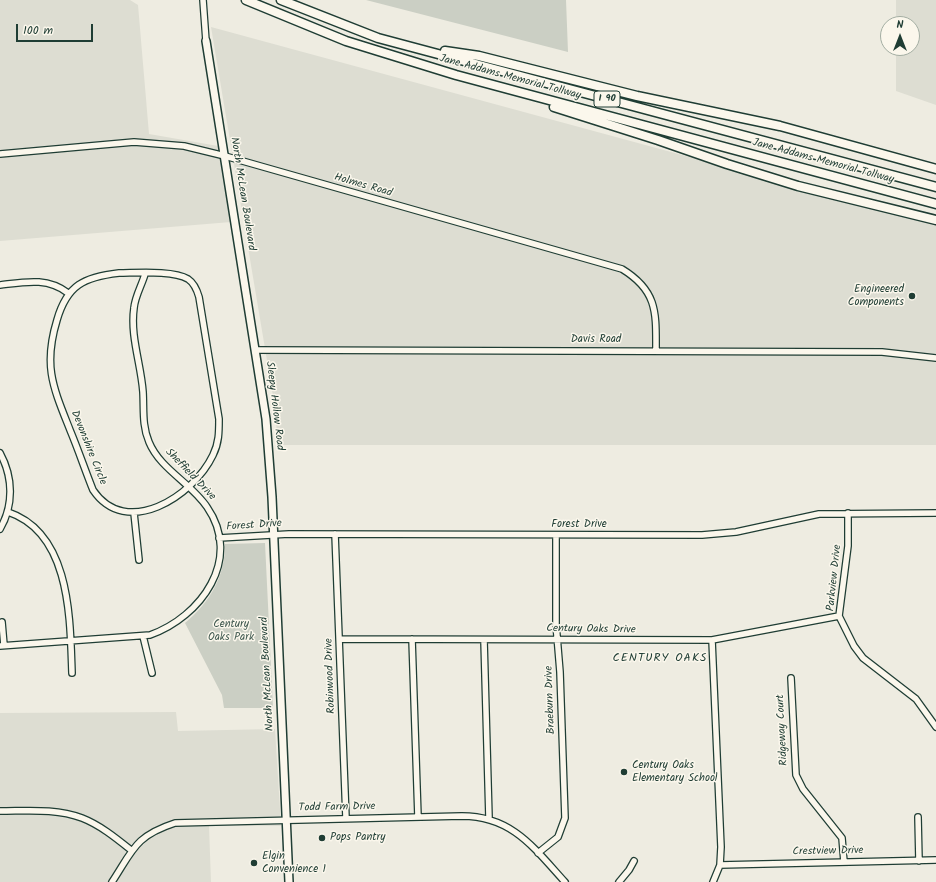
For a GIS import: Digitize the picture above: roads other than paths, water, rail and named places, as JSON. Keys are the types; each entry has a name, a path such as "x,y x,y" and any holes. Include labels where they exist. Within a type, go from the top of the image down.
{"highway":[{"name":"Jane Addams Memorial Tollway","path":"246,0 346,41 456,75 936,204"},
{"name":"Jane Addams Memorial Tollway","path":"281,0 378,38 936,187"},
{"path":"397,42 478,56 637,96 780,126 936,169"},
{"path":"456,75 748,171 798,186 936,220"}],"main road":[{"name":"North McLean Boulevard","path":"206,41 256,350"},
{"name":"Sleepy Hollow Road","path":"256,350 270,466"},
{"name":"North McLean Boulevard","path":"270,466 289,882"}],"street":[{"path":"203,0 206,41"},
{"name":"Holmes Road","path":"0,154 134,142 184,146 225,156 622,269 638,281 650,294 656,316 656,350"},
{"name":"Devonshire Circle","path":"119,273 145,274 170,274 188,279 196,288 199,297 218,410 219,431 216,448 210,462 188,486 166,502 134,513 122,512 111,508 103,503 93,490 53,385 50,357 52,337 59,311 68,293 82,283 101,276 119,273"},
{"name":"Sheffield Drive","path":"2,622 2,645 143,636 159,632 177,622 192,611 204,596 216,573 220,552 219,538 210,512 202,500 157,456 149,444 144,426 143,392 133,317 135,300 145,274"},
{"path":"0,285 44,282 52,284 68,293"},
{"name":"Davis Road","path":"256,350 656,350 882,352 936,358"},
{"path":"0,453 7,468 10,485 8,512 0,529"},
{"path":"8,512 20,518 32,527 47,543 55,556 64,584 71,641 72,672"},
{"path":"134,513 139,560"},
{"name":"Parkview Drive","path":"848,513 848,546 839,616 854,646 863,658 916,699 936,727"},
{"name":"Forest Drive","path":"219,538 335,534 718,534 820,514 936,513"},
{"name":"Robinwood Drive","path":"335,534 346,818"},
{"name":"Braeburn Drive","path":"538,852 558,837 565,823 558,639 556,535"},
{"name":"Century Oaks Drive","path":"340,640 712,640 839,616"},
{"path":"143,636 152,673"},
{"path":"412,639 418,817"},
{"path":"484,640 489,818"},
{"path":"712,640 721,847 720,865 714,882"},
{"name":"Ridgeway Court","path":"790,678 796,775 803,789 842,838 844,862"},
{"path":"0,811 49,811 72,815 95,824 131,850"},
{"name":"Todd Farm Drive","path":"112,882 131,850 154,831 175,823 286,819 473,816 489,818 508,826 527,841 565,882"},
{"path":"918,817 919,861"},
{"name":"Crestview Drive","path":"720,865 936,860"},
{"path":"619,882 634,861"}],"place":[{"name":"Engineered Components","path":"912,296"},
{"name":"Century Oaks Elementary School","path":"624,772"},
{"name":"Pops Pantry","path":"322,838"},
{"name":"Elgin Convenience 1","path":"254,863"}],"district":[{"name":"CENTURY OAKS","path":"660,659"}],"park label":[{"name":"Century Oaks Park","path":"231,631"}]}
